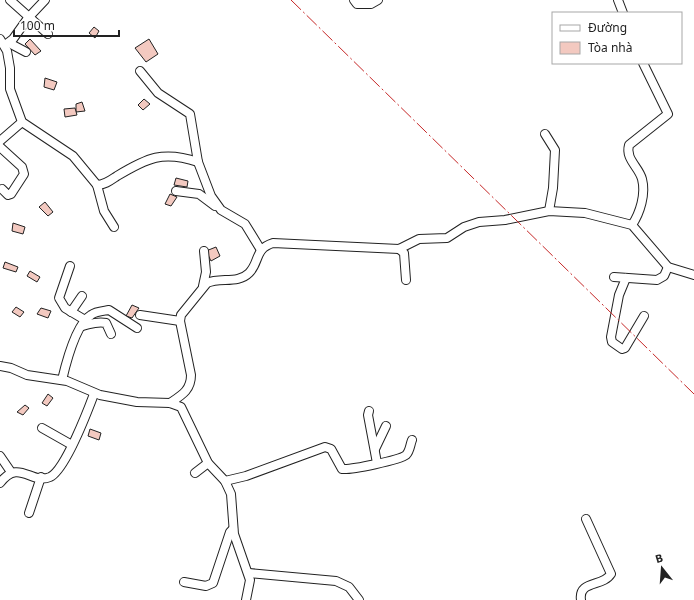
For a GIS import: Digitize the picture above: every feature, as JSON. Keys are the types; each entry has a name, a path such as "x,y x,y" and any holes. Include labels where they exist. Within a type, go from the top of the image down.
{"street":[{"path":"10,0 28,18 48,34"},
{"path":"5,42 45,0"},
{"path":"354,0 357,4 371,4 378,0"},
{"path":"618,0 623,12"},
{"path":"5,42 26,52"},
{"path":"5,42 10,68 10,89 22,122 69,153 97,185 104,211 114,227"},
{"path":"632,225 641,203 643,190 642,179 628,153 628,145 668,114 643,64"},
{"path":"140,71 158,93 190,114 198,162 211,196 221,210"},
{"path":"0,141 22,122"},
{"path":"545,134 555,150 550,211"},
{"path":"0,147 22,167 24,174 11,194 8,194 2,189"},
{"path":"97,185 106,184 142,161 153,157 171,156 198,162"},
{"path":"176,191 199,194 221,210 245,224 261,250"},
{"path":"399,250 419,239 447,238 472,224 550,211 597,214 632,225 668,267 694,274"},
{"path":"170,402 183,395 191,383 191,375 180,321 184,310 203,286 212,281 233,280 244,277 250,272 261,250 273,243 399,250 404,253 406,280"},
{"path":"203,286 206,272 204,251"},
{"path":"70,266 59,298 61,304 83,323 106,323 111,334"},
{"path":"614,277 657,280 664,276 668,267"},
{"path":"626,278 619,295 611,337 612,342 622,349 625,348 644,316"},
{"path":"71,312 82,296"},
{"path":"62,380 70,349 83,323 92,314 110,310 137,328"},
{"path":"140,315 180,321"},
{"path":"0,366 11,368 27,375 62,380 94,394 137,402 170,402 177,404 184,412 208,463 225,481 231,494 233,529 244,564 249,573 250,580 246,600"},
{"path":"0,483 11,472 41,477 54,474 72,445 94,394"},
{"path":"370,411 368,415 377,464"},
{"path":"375,450 386,426"},
{"path":"42,428 72,445"},
{"path":"225,481 273,467 325,447 331,449 342,469 377,464 404,456 408,452 412,440"},
{"path":"0,456 11,472"},
{"path":"195,473 208,463"},
{"path":"29,513 41,477"},
{"path":"581,600 582,591 584,588 606,579 611,574 586,519"},
{"path":"184,582 206,586 214,583 230,532 233,529"},
{"path":"249,573 336,581 349,587 359,600"}],"building":[{"path":"94,27 99,31 95,38 89,33"},
{"path":"30,39 41,51 35,55 25,44"},
{"path":"149,39 158,54 146,62 135,48"},
{"path":"45,78 57,82 54,90 44,87"},
{"path":"144,99 150,104 143,110 138,105"},
{"path":"82,102 85,111 76,112 76,104"},
{"path":"75,108 77,115 65,117 64,109"},
{"path":"176,178 188,181 187,187 174,185"},
{"path":"170,194 177,197 171,206 165,204"},
{"path":"45,202 53,212 48,216 39,207"},
{"path":"13,223 25,227 23,234 12,231"},
{"path":"216,247 220,256 211,261 206,251"},
{"path":"5,262 18,267 16,272 3,268"},
{"path":"30,271 40,277 37,282 27,276"},
{"path":"132,305 139,308 132,318 126,316"},
{"path":"16,307 24,312 20,317 12,312"},
{"path":"41,308 51,311 48,318 37,314"},
{"path":"48,394 53,398 47,406 42,403"},
{"path":"25,405 29,408 23,415 17,412"},
{"path":"90,429 101,433 99,440 88,436"}],"power":[{"path":"291,0 694,394"}]}
